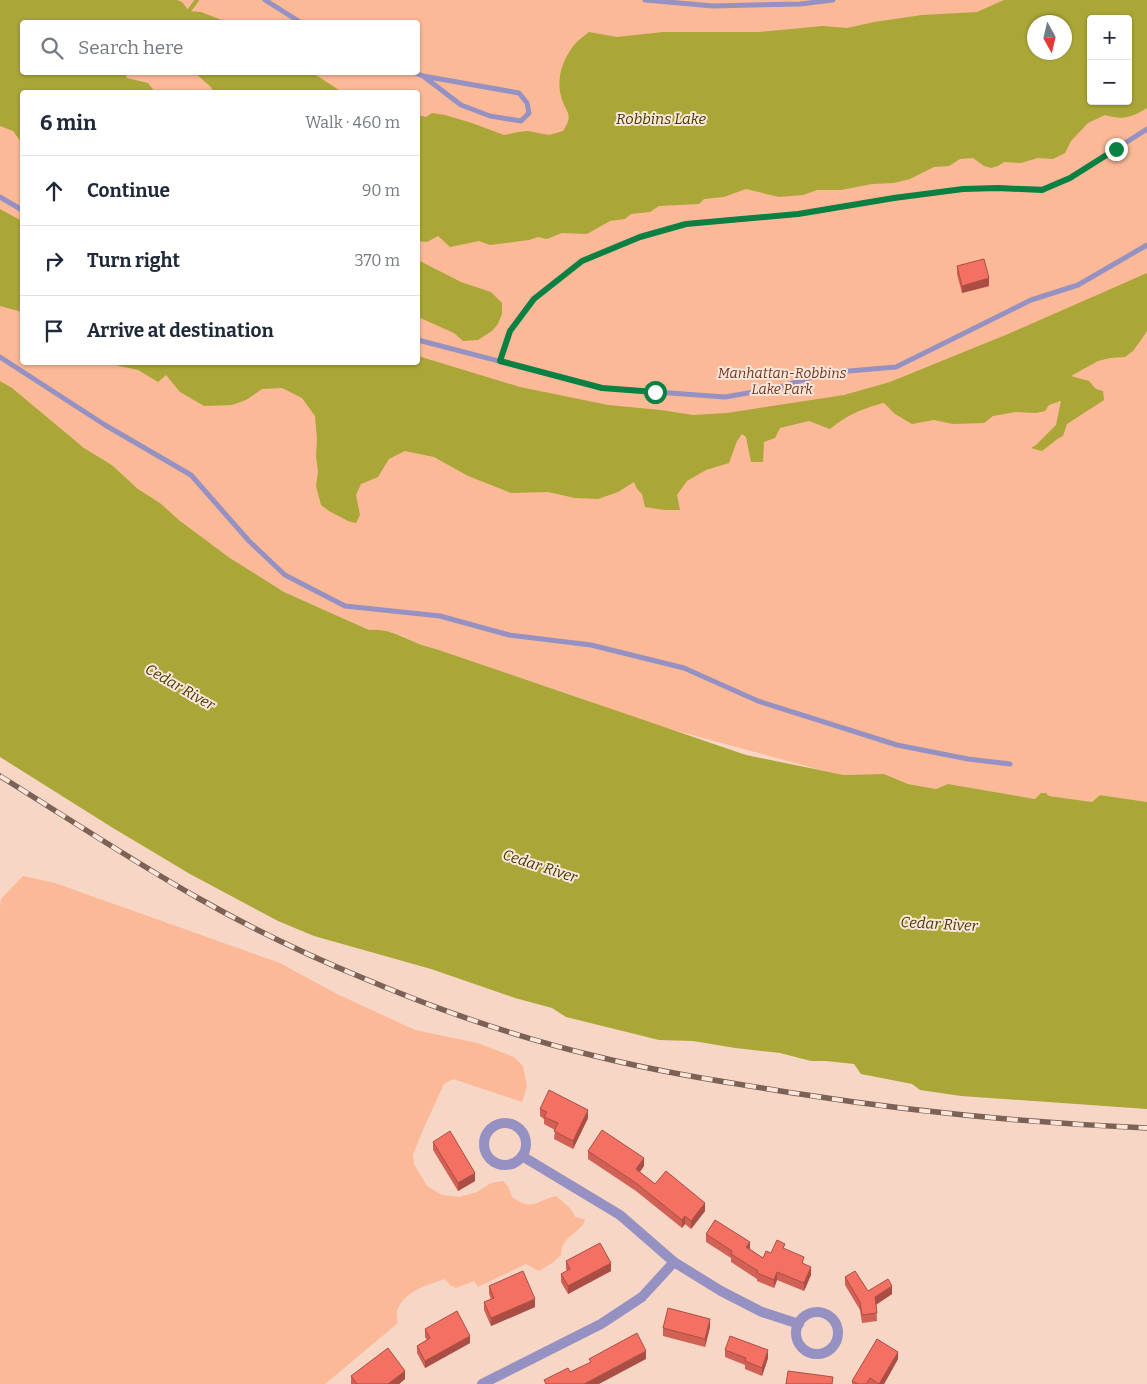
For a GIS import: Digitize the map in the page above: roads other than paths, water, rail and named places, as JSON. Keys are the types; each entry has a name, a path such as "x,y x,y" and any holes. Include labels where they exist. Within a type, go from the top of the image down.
{"street":[{"path":"502,1123 509,1123 515,1126 521,1130 526,1143 522,1156 517,1161 504,1165 491,1160 486,1155 484,1148 486,1134 495,1125 502,1123"},
{"path":"522,1156 620,1215 674,1262 721,1292 762,1312 799,1324"},
{"path":"482,1384 610,1318 642,1297 674,1262"},
{"path":"823,1313 829,1316 837,1328 836,1342 828,1352 815,1354 808,1352 799,1343 797,1330 799,1324 809,1314 823,1313"}],"lane":[{"path":"265,0 297,20"},
{"path":"645,0 713,6 800,4 832,0"},
{"path":"420,75 519,93 527,103 529,113 521,121 490,116 460,105 423,76"},
{"path":"500,361 510,331 534,299 582,261 640,237 686,224 798,214 963,189 1042,190 1070,178 1147,129"},
{"path":"0,196 20,209"},
{"path":"420,340 602,388 725,397 777,388 825,372 896,367 1032,300 1078,285 1147,245"},
{"path":"0,357 105,424 191,475 249,541 285,575 345,606 440,616 509,635 591,645 684,668 758,700 897,745 968,759 1010,764"}],"water":[{"path":"0,0 177,0 182,2 189,11 201,12 222,20 20,20 20,75 126,75 127,78 148,83 153,90 20,90 20,140 13,131 0,126"},
{"name":"Robbins Lake","path":"1004,0 1147,0 1147,108 1127,117 1105,115 1088,123 1071,141 1065,153 1053,159 1038,158 1021,163 1004,162 991,168 984,166 973,158 960,159 949,166 934,167 910,179 894,183 872,184 841,190 817,190 803,195 779,197 746,189 724,197 704,199 699,204 659,206 650,212 631,214 625,219 610,221 587,234 562,233 547,239 538,237 490,245 479,241 450,247 438,236 427,242 420,241 420,116 426,117 432,113 445,115 504,135 528,131 549,135 563,131 569,116 560,89 561,69 574,45 589,32 617,37 663,32 758,32 823,26 847,28 922,15 977,12"},
{"path":"197,75 316,75 339,90 212,90"},
{"path":"0,209 20,220 20,311 0,306"},
{"path":"420,261 461,282 491,292 502,303 502,314 498,324 492,331 478,340 463,341 454,333 420,318"},
{"path":"1147,273 1147,331 1133,351 1125,357 1098,361 1071,376 1089,381 1096,389 1103,391 1104,400 1067,424 1063,436 1042,451 1031,448 1056,425 1061,401 1049,405 1045,411 1036,413 1016,412 993,416 984,423 953,424 934,420 912,424 895,414 884,403 869,407 843,419 830,429 809,421 780,428 775,438 764,442 763,462 751,462 746,437 742,434 737,441 729,463 706,470 687,481 677,495 680,510 664,510 645,507 642,494 634,482 618,492 598,499 575,498 548,492 511,493 468,476 434,457 405,451 389,459 378,477 361,484 356,495 360,515 356,523 348,521 321,505 316,486 318,472 315,416 302,398 282,388 262,389 246,400 232,405 204,406 180,392 166,375 158,382 138,370 118,365 420,365 420,357 520,387 608,405 693,415 727,413 844,395 890,382 1008,334"},
{"name":"Cedar River","path":"0,381 12,388 84,448 112,465 138,489 160,503 180,521 230,558 284,592 369,630 391,632 419,644 746,755 844,775 884,774 908,784 936,789 948,784 1035,799 1041,793 1046,793 1049,796 1092,802 1100,795 1147,802 1147,1109 961,1096 920,1090 912,1084 861,1074 854,1064 811,1061 780,1053 693,1041 659,1040 566,1017 552,1008 515,998 431,969 314,936 278,921 190,874 0,757"}],"waterway":[{"path":"189,11 197,0"}],"railway":[{"path":"0,776 173,884 218,909 321,960 449,1012 565,1049 646,1068 800,1094 886,1106 973,1116 1147,1128"}],"park label":[{"name":"Manhattan-Robbins Lake Park","path":"782,382"}]}
